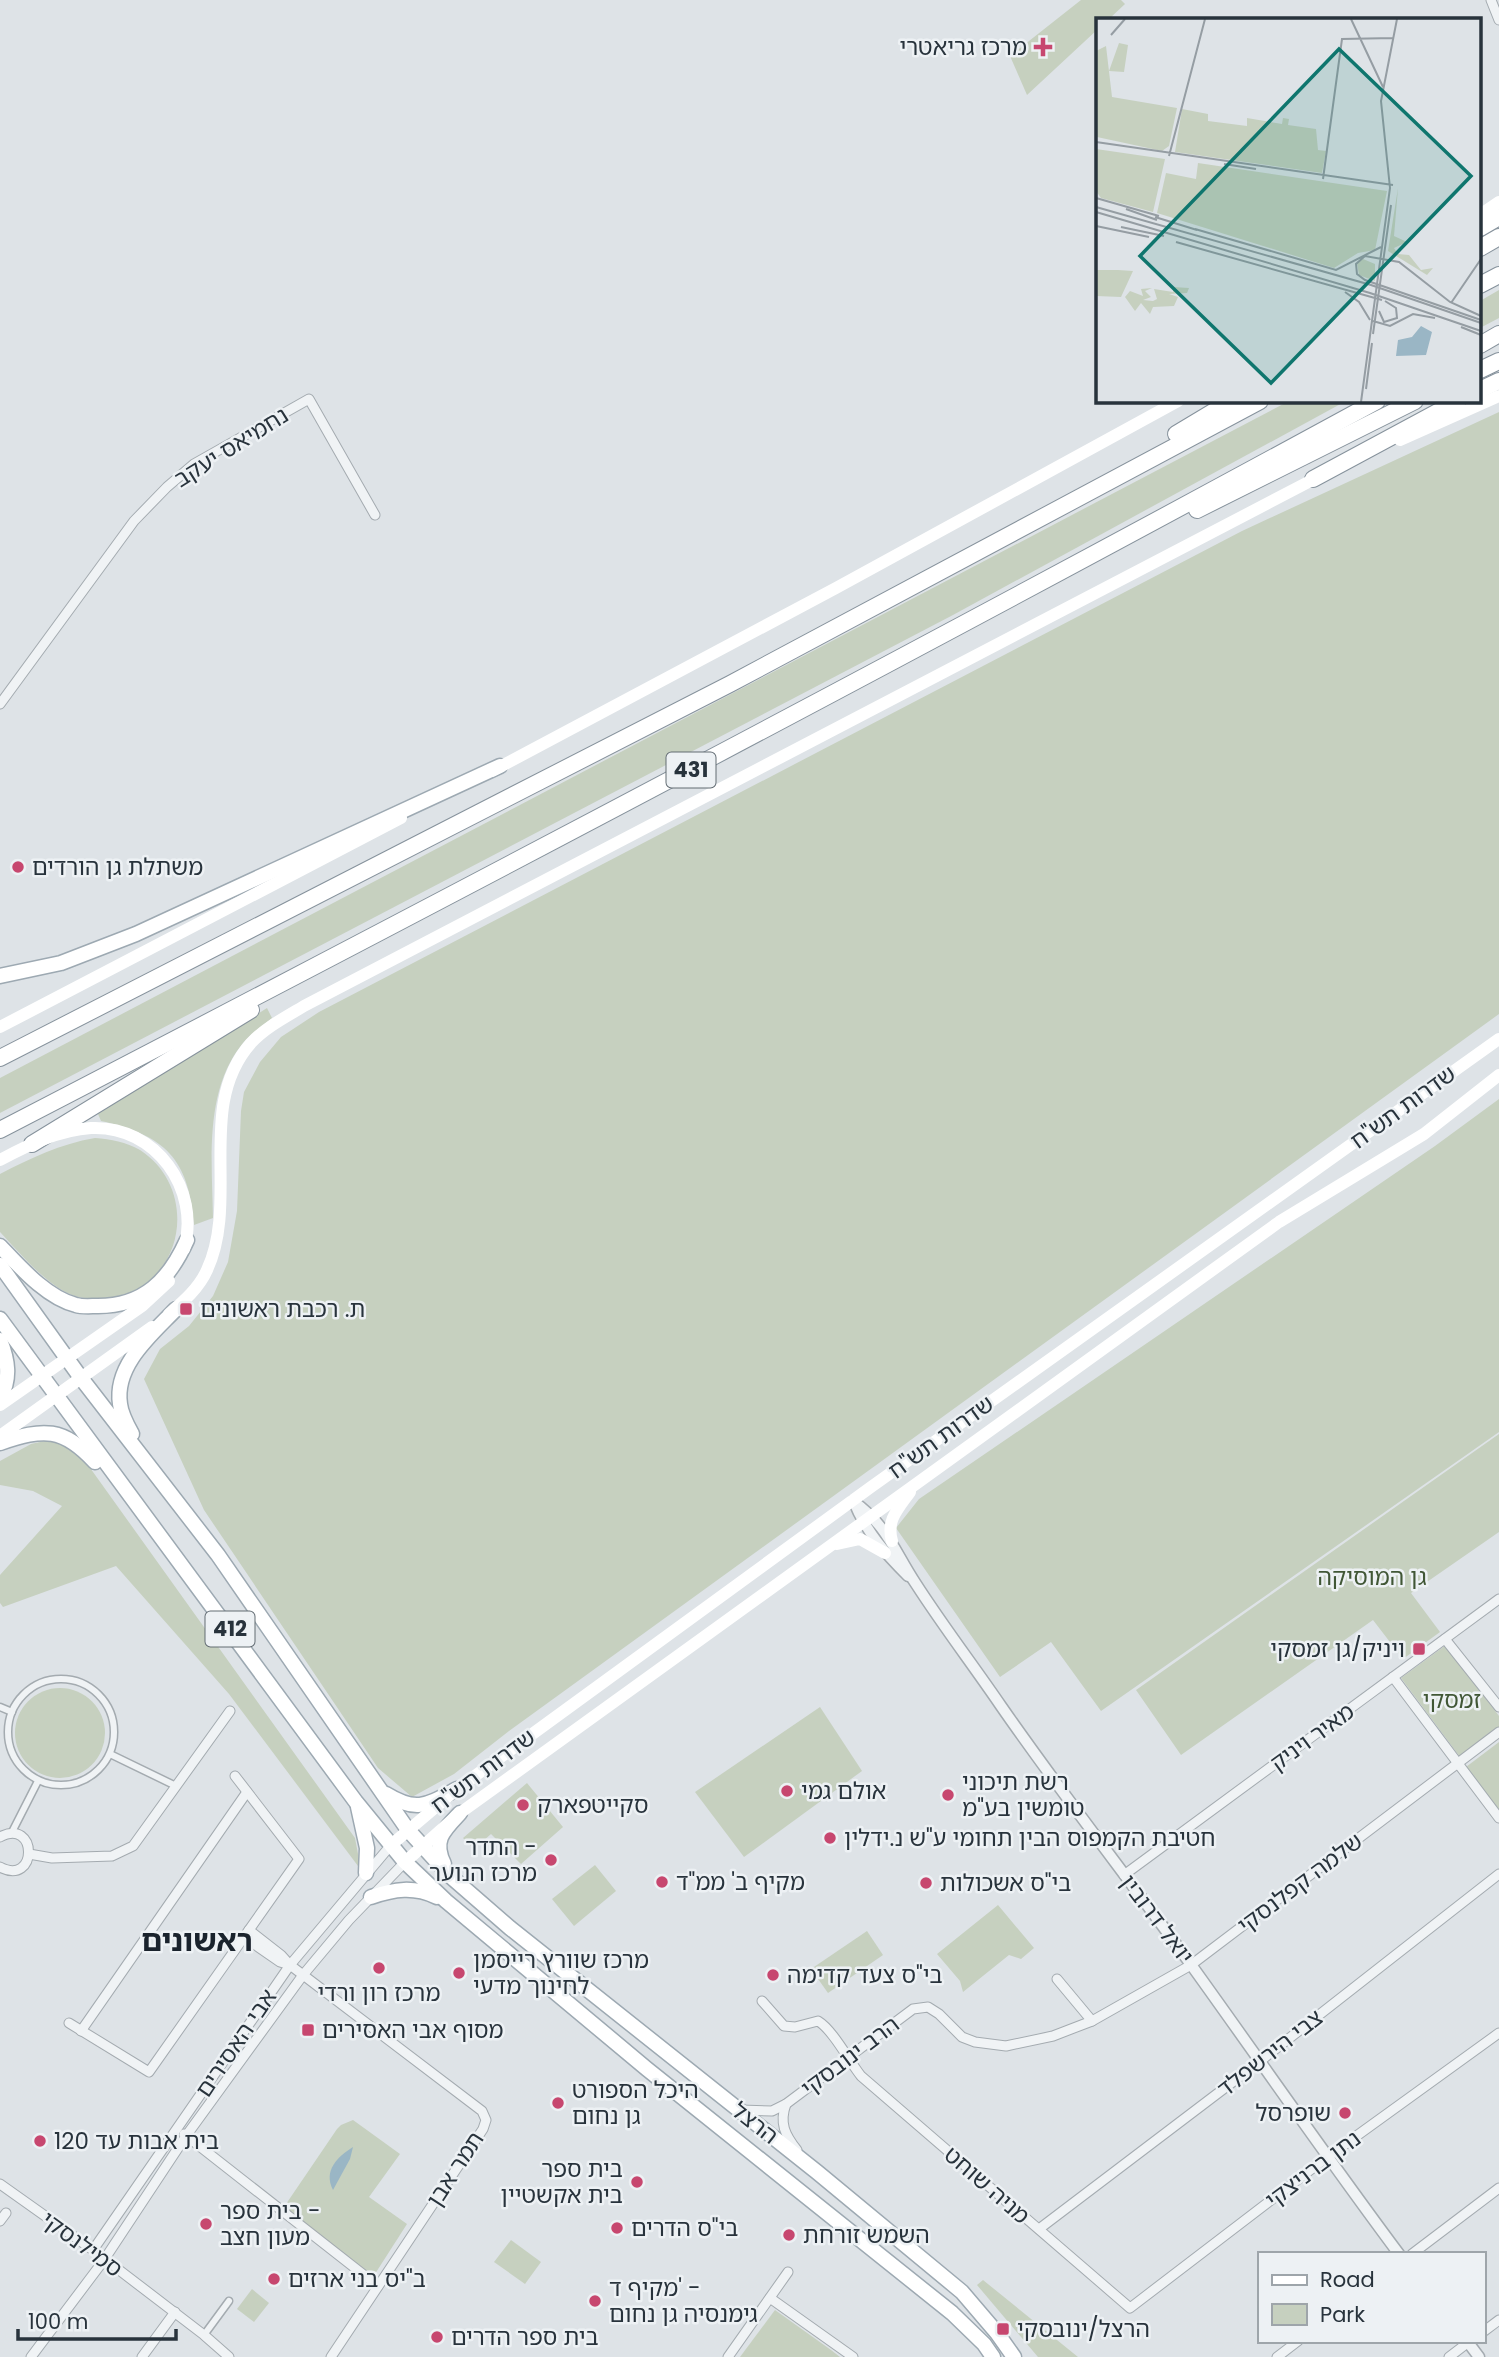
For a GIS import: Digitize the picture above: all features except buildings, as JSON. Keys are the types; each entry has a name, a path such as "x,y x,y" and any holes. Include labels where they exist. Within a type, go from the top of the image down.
{"highway":[{"path":"1482,227 1499,217"},
{"path":"1482,247 1499,237"},
{"path":"1482,284 1499,275"},
{"path":"1482,344 1499,334"},
{"path":"1482,369 1499,361"},
{"path":"1482,389 1499,381"},
{"path":"1029,524 1229,402"},
{"name":"431","path":"0,1058 730,684 1258,402"},
{"name":"431","path":"0,1130 978,618 1375,402"},
{"path":"978,618 1413,402"},
{"path":"1313,478 1456,402"},
{"path":"32,1144 349,949"}],"main road":[{"path":"1482,214 1499,202"},
{"path":"153,1472 131,1433 120,1407 119,1394 127,1369 138,1349 200,1283 208,1268 214,1249 219,1212 221,1130 229,1084 242,1055 275,1024 303,1006 1313,478 1499,396"},
{"path":"0,1027 836,588 1176,402"},
{"path":"0,976 61,962 136,934 500,766"},
{"name":"שדרות תש\"ח","path":"391,1845 457,1789 853,1501 1499,1038"},
{"name":"שדרות תש\"ח","path":"405,1861 460,1813 823,1549 1279,1222 1424,1134 1499,1076"},
{"path":"0,1160 60,1134 91,1128 120,1131 144,1141 165,1160 180,1183 188,1215 187,1240 173,1275 155,1296 0,1405"},
{"path":"0,1246 26,1272 60,1298 77,1306 113,1306 156,1287 174,1267 187,1240"},
{"name":"412","path":"0,1265 81,1378 242,1588 421,1845"},
{"path":"0,1436 176,1309"},
{"name":"412","path":"0,1320 356,1802 405,1861"},
{"path":"0,1340 8,1362 6,1386 0,1398"},
{"path":"0,1443 32,1434 66,1437 89,1455 142,1512"},
{"path":"892,1541 889,1529 891,1521 915,1483"},
{"path":"823,1549 860,1539 885,1553"},
{"path":"382,1791 413,1807 426,1804 457,1789"},
{"path":"356,1802 367,1848 366,1873"},
{"path":"449,1875 438,1847 441,1837 460,1813"},
{"name":"הרצל","path":"421,1845 449,1875 510,1928 817,2172 962,2292 997,2333 1013,2357"},
{"name":"הרצל","path":"405,1861 446,1901 647,2069 952,2313 984,2344 993,2357"},
{"path":"371,1897 393,1890 423,1890 446,1901"}],"street":[{"path":"1491,0 1499,20"},
{"name":"נחמיאס יעקב","path":"0,704 134,521 167,487 194,464 309,399 375,515"},
{"name":"יואל דרובין","path":"853,1501 892,1541 915,1583 1056,1783 1191,1965 1326,2158 1397,2252"},
{"name":"יואל דרובין","path":"867,1518 885,1553 915,1583"},
{"name":"מאיר ויניק","path":"1124,1875 1499,1599"},
{"path":"1445,1639 1499,1707"},
{"path":"1393,1677 1499,1818"},
{"path":"58,1679 82,1683 97,1692 114,1721 115,1738 110,1754 94,1774 79,1783 54,1786 38,1781 19,1765 10,1749 8,1730 12,1712 25,1692 46,1681 58,1679"},
{"path":"0,1707 12,1712"},
{"path":"29,1854 52,1858 112,1856 134,1846 230,1711"},
{"name":"שלמה קפלנסקי","path":"914,2009 928,2007 962,2037 975,2042 1006,2046 1053,2036 1092,2021 1191,1965 1499,1732"},
{"path":"110,1754 176,1786"},
{"path":"69,2023 149,2072 299,1860 235,1776"},
{"path":"11,1833 38,1781"},
{"path":"81,2031 247,1792"},
{"path":"0,1837 11,1833 20,1836 26,1841 29,1854 26,1863 19,1868 8,1870 0,1867"},
{"name":"אבי האסירים","path":"93,2250 289,1965 391,1845"},
{"name":"אבי האסירים","path":"31,2357 104,2260 186,2136 303,1975 405,1861"},
{"name":"צבי הירשפלד","path":"1039,2229 1259,2062 1499,1874"},
{"name":"תמר אבן","path":"246,1934 482,2111 486,2120 483,2129 331,2357"},
{"path":"1057,1979 1092,2021"},
{"name":"מניה שוחט","path":"762,2001 784,2026 794,2027 818,2021 826,2026 847,2060 861,2076 1130,2308"},
{"name":"הרב ינובסקי","path":"739,2110 772,2111 786,2104 914,2009"},
{"name":"נתן ברניצקי","path":"1130,2308 1326,2158 1499,2033"},
{"name":"הרב ינובסקי","path":"786,2104 781,2120 783,2128 795,2148 817,2172"},
{"path":"177,2129 378,2286"},
{"name":"סמילנסקי","path":"0,2184 93,2250 229,2357"},
{"path":"1415,2252 1499,2188"},
{"path":"728,2357 788,2272"},
{"path":"770,2298 853,2357"},
{"path":"204,2335 229,2301"},
{"path":"142,2357 175,2312"},
{"path":"1278,2357 1296,2343"},
{"path":"1449,2357 1467,2343"}],"green space":[{"path":"1081,0 1121,0 1125,4 1110,18 1096,18 1096,31 1027,95 1010,56"},
{"path":"1499,290 1499,318 1482,327 1482,300"},
{"path":"1287,402 1344,402 953,615 0,1113 0,1078"},
{"path":"1499,412 1499,1014 509,1731 454,1774 412,1797 378,1768 204,1510 144,1379 160,1349 189,1326 213,1296 228,1262 237,1211 244,1092 260,1062 281,1037 319,1012 1242,531"},
{"path":"267,1008 272,1018 243,1043 230,1062 222,1082 213,1127 213,1218 194,1225 186,1183 170,1154 142,1134 101,1121 98,1114"},
{"path":"1499,1099 1499,1432 1101,1711 1051,1642 1000,1677 896,1528 919,1499 1435,1146"},
{"path":"95,1138 118,1141 140,1150 159,1167 171,1188 177,1210 176,1233 169,1255 156,1274 138,1289 114,1297 93,1299 72,1295 52,1284 0,1232 0,1174 46,1152"},
{"name":"גן המוסיקה","path":"1499,1434 1499,1532 1411,1593 1440,1632 1403,1659 1373,1620 1181,1755 1136,1690"},
{"path":"49,1440 61,1443 88,1465 355,1838 361,1870 229,1694 116,1566 3,1607 0,1603 0,1575 62,1506 33,1491 0,1485 0,1461 31,1444"},
{"name":"זמסקי","path":"1446,1645 1499,1716 1499,1728 1460,1757 1401,1678"},
{"path":"60,1688 77,1691 92,1701 102,1716 105,1733 102,1750 92,1765 77,1775 60,1778 43,1775 28,1765 18,1750 15,1733 18,1716 28,1701 43,1691"},
{"path":"820,1707 862,1771 744,1857 695,1792"},
{"path":"1499,1742 1499,1810 1466,1767"},
{"name":"סקייטפארק","path":"527,1783 563,1827 521,1864 491,1834 474,1849 463,1838"},
{"path":"595,1865 616,1891 574,1926 552,1899"},
{"path":"998,1905 1034,1948 1021,1959 1009,1955 963,1992 960,1981 937,1954"},
{"path":"867,1931 883,1955 828,1993 811,1969"},
{"path":"353,2120 400,2154 369,2197 407,2224 373,2277 284,2207 337,2129"},
{"path":"511,2240 541,2262 525,2284 494,2262"},
{"path":"983,2280 1078,2357 1038,2357 977,2285"},
{"path":"252,2289 269,2303 254,2322 237,2309"},
{"path":"775,2310 831,2350 840,2357 740,2357"}],"water":[{"path":"353,2147 350,2159 333,2190 330,2177 333,2165"}],"place":[{"name":"מרכז גריאטרי","path":"1043,47"},
{"name":"משתלת גן הורדים","path":"18,867"},
{"name":"ת. רכבת ראשונים","path":"186,1309"},
{"name":"ויניק/גן זמסקי","path":"1419,1649"},
{"name":"אולם גמי","path":"787,1791"},
{"name":"רשת תיכוני טומשין בע\"מ","path":"948,1795"},
{"name":"סקייטפארק","path":"523,1805"},
{"name":"חטיבת הקמפוס הבין תחומי ע\"ש נ.ידלין","path":"830,1838"},
{"name":"התדר - מרכז הנוער","path":"551,1860"},
{"name":"מקיף ב' ממ\"ד","path":"662,1882"},
{"name":"בי\"ס אשכולות","path":"926,1883"},
{"name":"מרכז רון ורדי","path":"379,1968"},
{"name":"מרכז שוורץ רייסמן לחינוך מדעי","path":"459,1973"},
{"name":"בי\"ס צעד קדימה","path":"773,1975"},
{"name":"מסוף אבי האסירים","path":"308,2030"},
{"name":"היכל הספורט גן נחום","path":"558,2103"},
{"name":"שופרסל","path":"1345,2113"},
{"name":"בית אבות עד 120","path":"40,2141"},
{"name":"בית ספר בית אקשטיין","path":"637,2182"},
{"name":"בית ספר - מעון חצב","path":"206,2224"},
{"name":"בי\"ס הדרים","path":"617,2228"},
{"name":"השמש זורחת","path":"789,2235"},
{"name":"ב\"יס בני ארזים","path":"274,2279"},
{"name":"מקיף ד' - גימנסיה גן נחום","path":"595,2301"},
{"name":"הרצל/ינובסקי","path":"1003,2329"},
{"name":"בית ספר הדרים","path":"437,2337"}],"district":[{"name":"ראשונים","path":"197,1941"}]}
